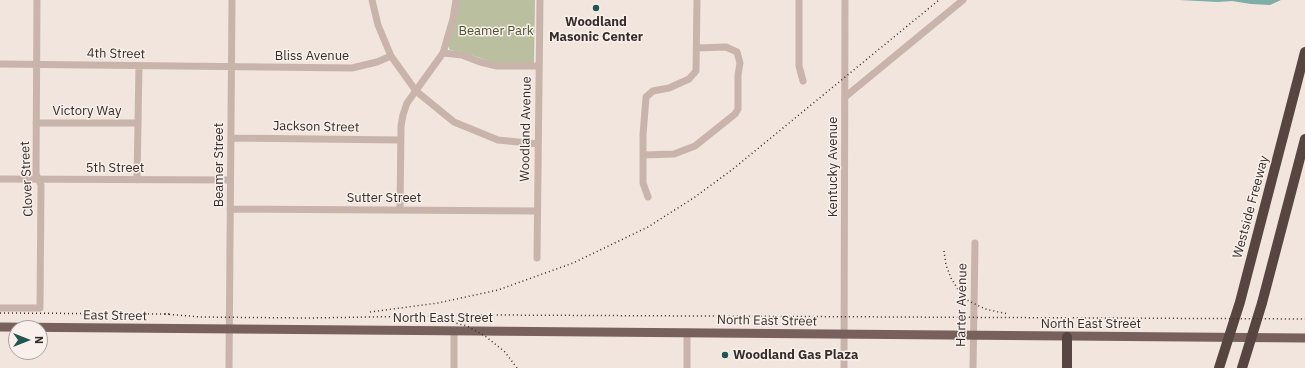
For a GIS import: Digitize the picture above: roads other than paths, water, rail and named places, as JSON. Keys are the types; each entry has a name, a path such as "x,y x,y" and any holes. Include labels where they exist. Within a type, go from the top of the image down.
{"highway":[{"name":"Westside Freeway","path":"1220,364 1240,302 1305,52"},
{"path":"1242,368 1262,303 1305,139"},
{"path":"1067,338 1067,368"}],"main road":[{"name":"East Street","path":"0,327 229,330"},
{"name":"North East Street","path":"229,330 687,332 1067,338 1305,338"}],"street":[{"name":"Clover Street","path":"0,308 40,308 41,184 36,174 37,0"},
{"name":"Beamer Street","path":"229,368 232,0"},
{"path":"372,0 378,25 391,56 416,91 454,122 498,140 538,144"},
{"path":"400,210 400,140 403,115 407,104 444,53 453,19 456,0"},
{"name":"Woodland Avenue","path":"537,258 540,0"},
{"path":"648,197 643,183 646,97 653,91 669,88 693,76 696,71 698,0"},
{"path":"799,0 798,66 803,81"},
{"name":"Kentucky Avenue","path":"844,368 846,0"},
{"path":"845,97 963,0"},
{"path":"643,155 674,154 695,146 735,114 738,109 738,75 740,64 737,52 726,47 697,48"},
{"path":"444,53 462,55 493,65 539,66"},
{"name":"Bliss Avenue","path":"231,67 352,68 377,62 391,56"},
{"name":"4th Street","path":"0,64 231,67"},
{"path":"137,180 139,66"},
{"name":"Victory Way","path":"36,123 138,123"},
{"name":"Jackson Street","path":"231,138 400,140"},
{"name":"5th Street","path":"0,179 230,180"},
{"name":"Sutter Street","path":"230,209 538,211"},
{"name":"Harter Avenue","path":"973,368 975,243"},
{"path":"454,331 454,368"},
{"path":"687,332 687,368"}],"water":[{"path":"1179,0 1281,0 1270,5 1232,1 1218,2"}],"railway":[{"path":"370,312 438,303 498,290 573,263 648,227 695,197 733,169 939,0"},
{"path":"944,251 946,265 951,278 967,300 985,309 1008,314"},
{"path":"0,313 170,314"},
{"path":"165,314 201,317 307,318 494,315 1305,319"},
{"path":"445,320 467,326 485,336 505,352 517,368"}],"place":[{"name":"Woodland Masonic Center","path":"596,8"},
{"name":"Woodland Gas Plaza","path":"725,355"}],"park label":[{"name":"Beamer Park","path":"496,31"}]}
